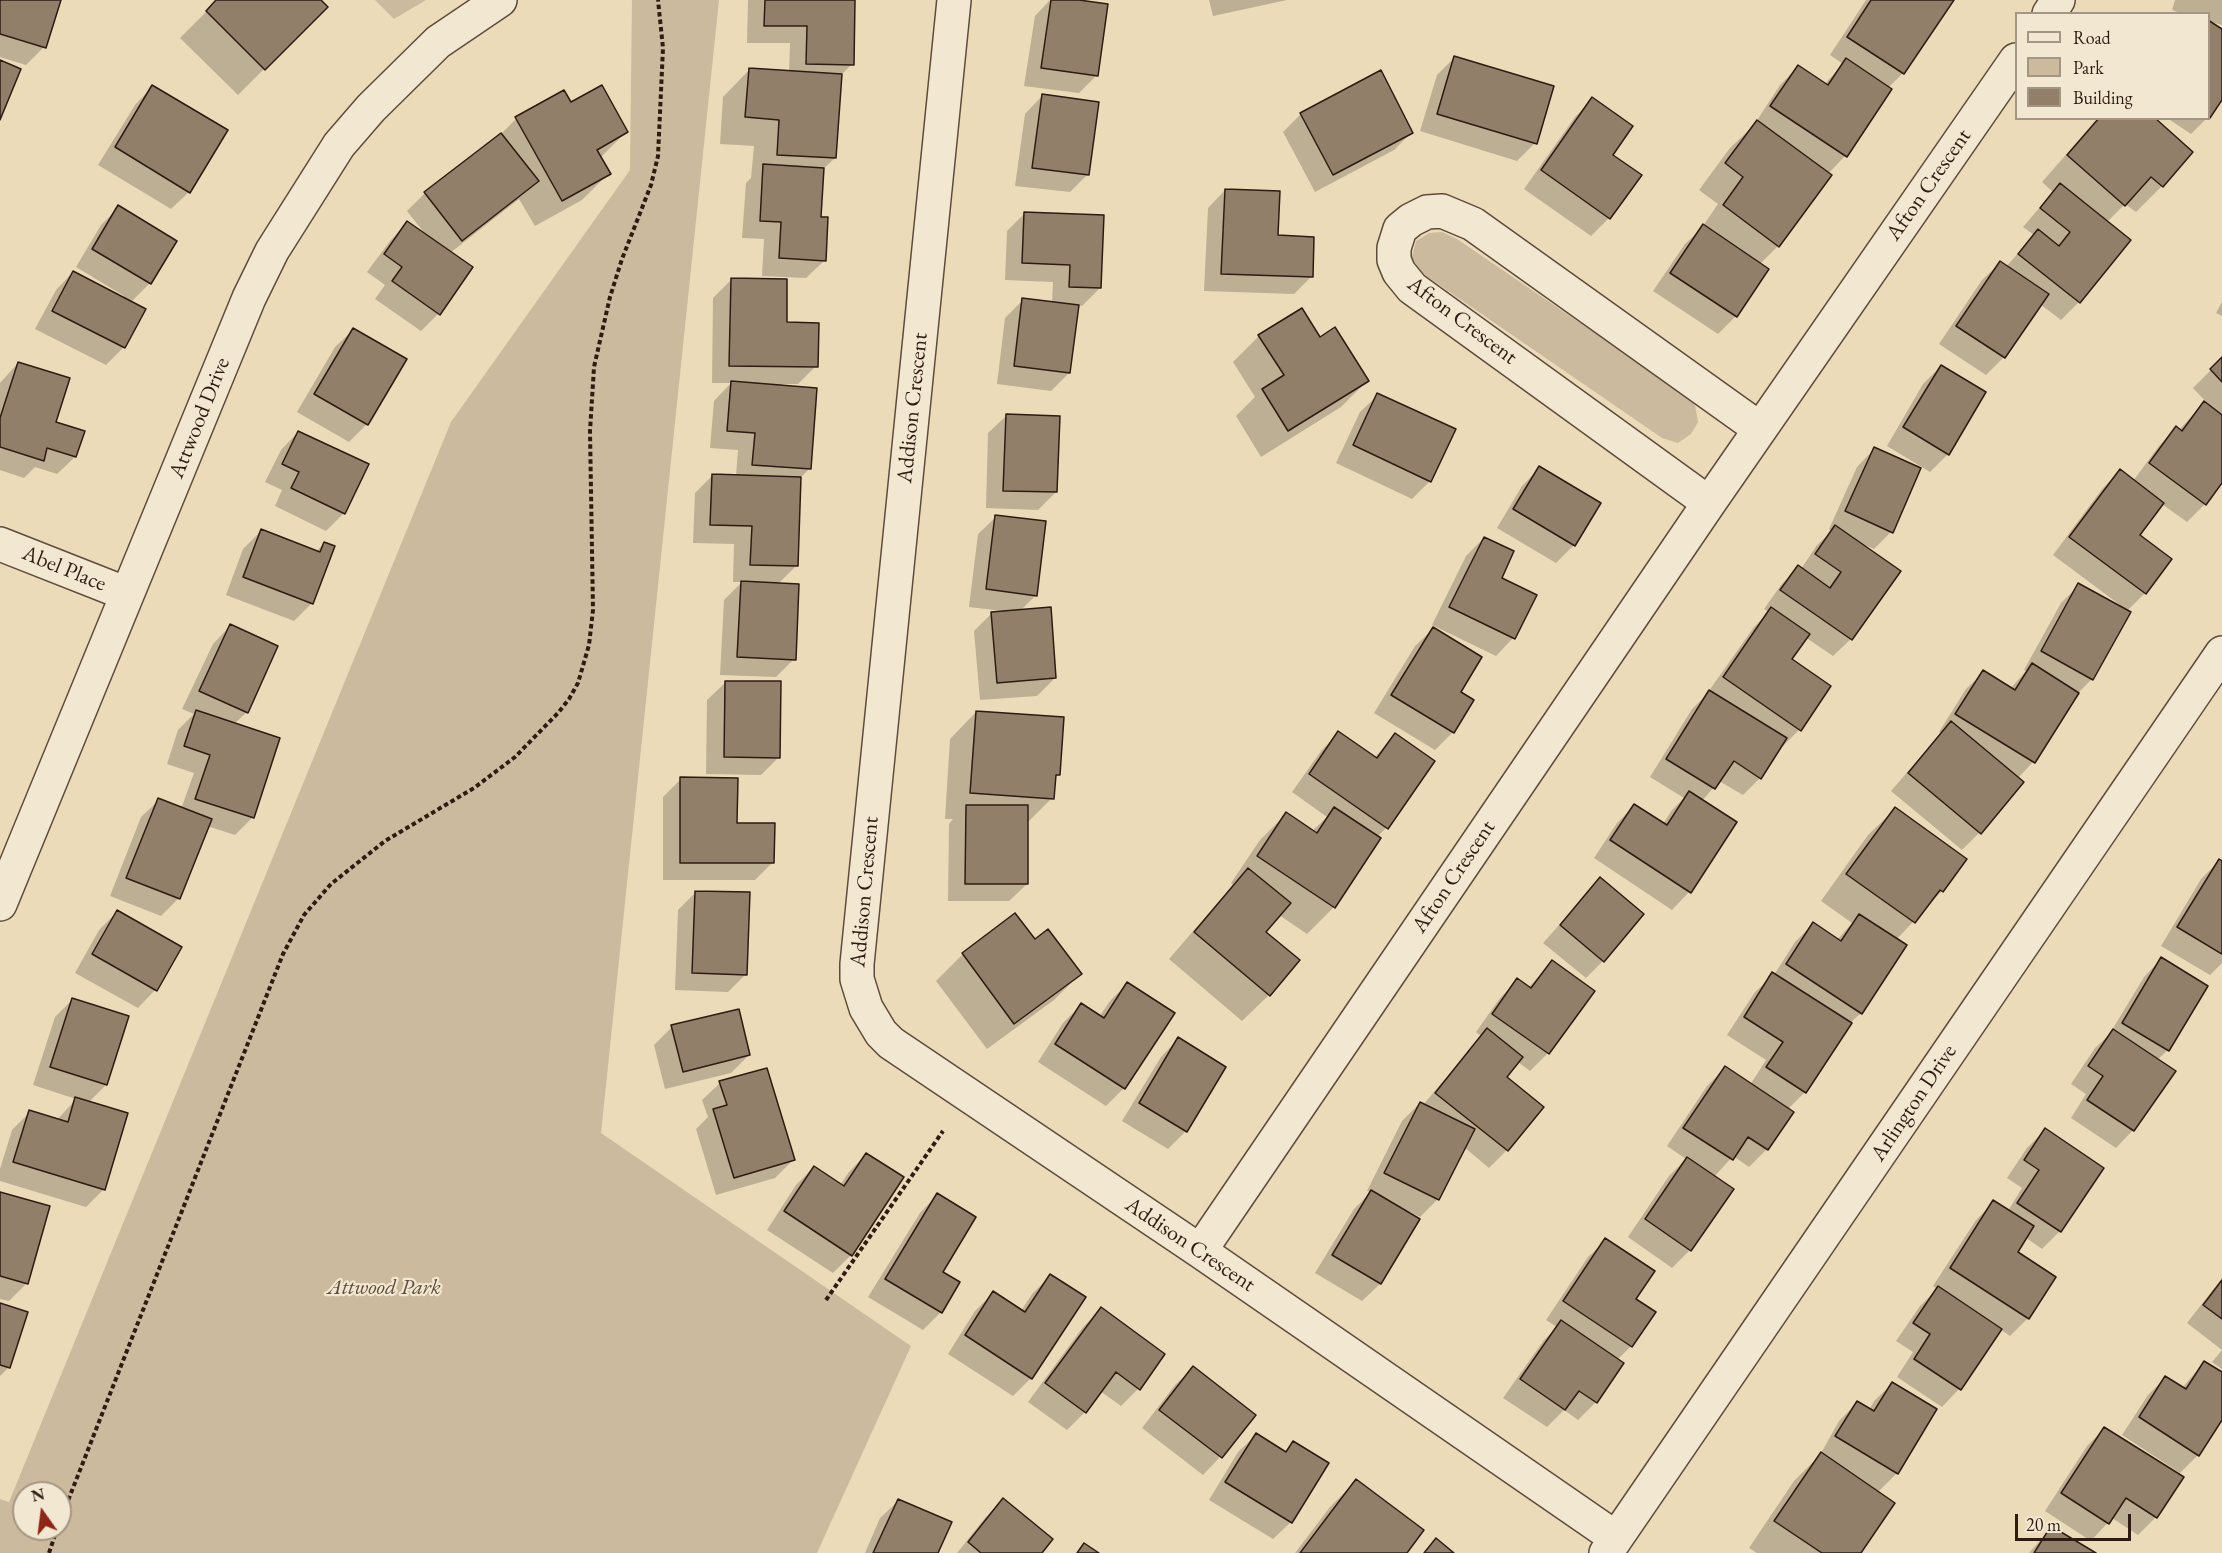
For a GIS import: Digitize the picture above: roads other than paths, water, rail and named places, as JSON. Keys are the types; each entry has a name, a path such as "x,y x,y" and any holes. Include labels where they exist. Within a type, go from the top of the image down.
{"street":[{"name":"Attwood Drive","path":"0,904 249,298 272,251 339,145 371,108 408,69 438,42 500,0"},
{"name":"Addison Crescent","path":"954,0 864,892 857,979 866,1008 881,1033 891,1043 1200,1251 1611,1546"},
{"name":"Afton Crescent","path":"1200,1251 1709,503 2015,61"},
{"name":"Afton Crescent","path":"1709,503 1412,288 1399,272 1394,260 1394,248 1400,229 1427,212 1442,211 1473,224 1760,429"},
{"name":"Abel Place","path":"0,544 128,594"},
{"name":"Arlington Drive","path":"1611,1546 2222,653"}],"park label":[{"name":"Attwood Park","path":"384,1288"}]}
